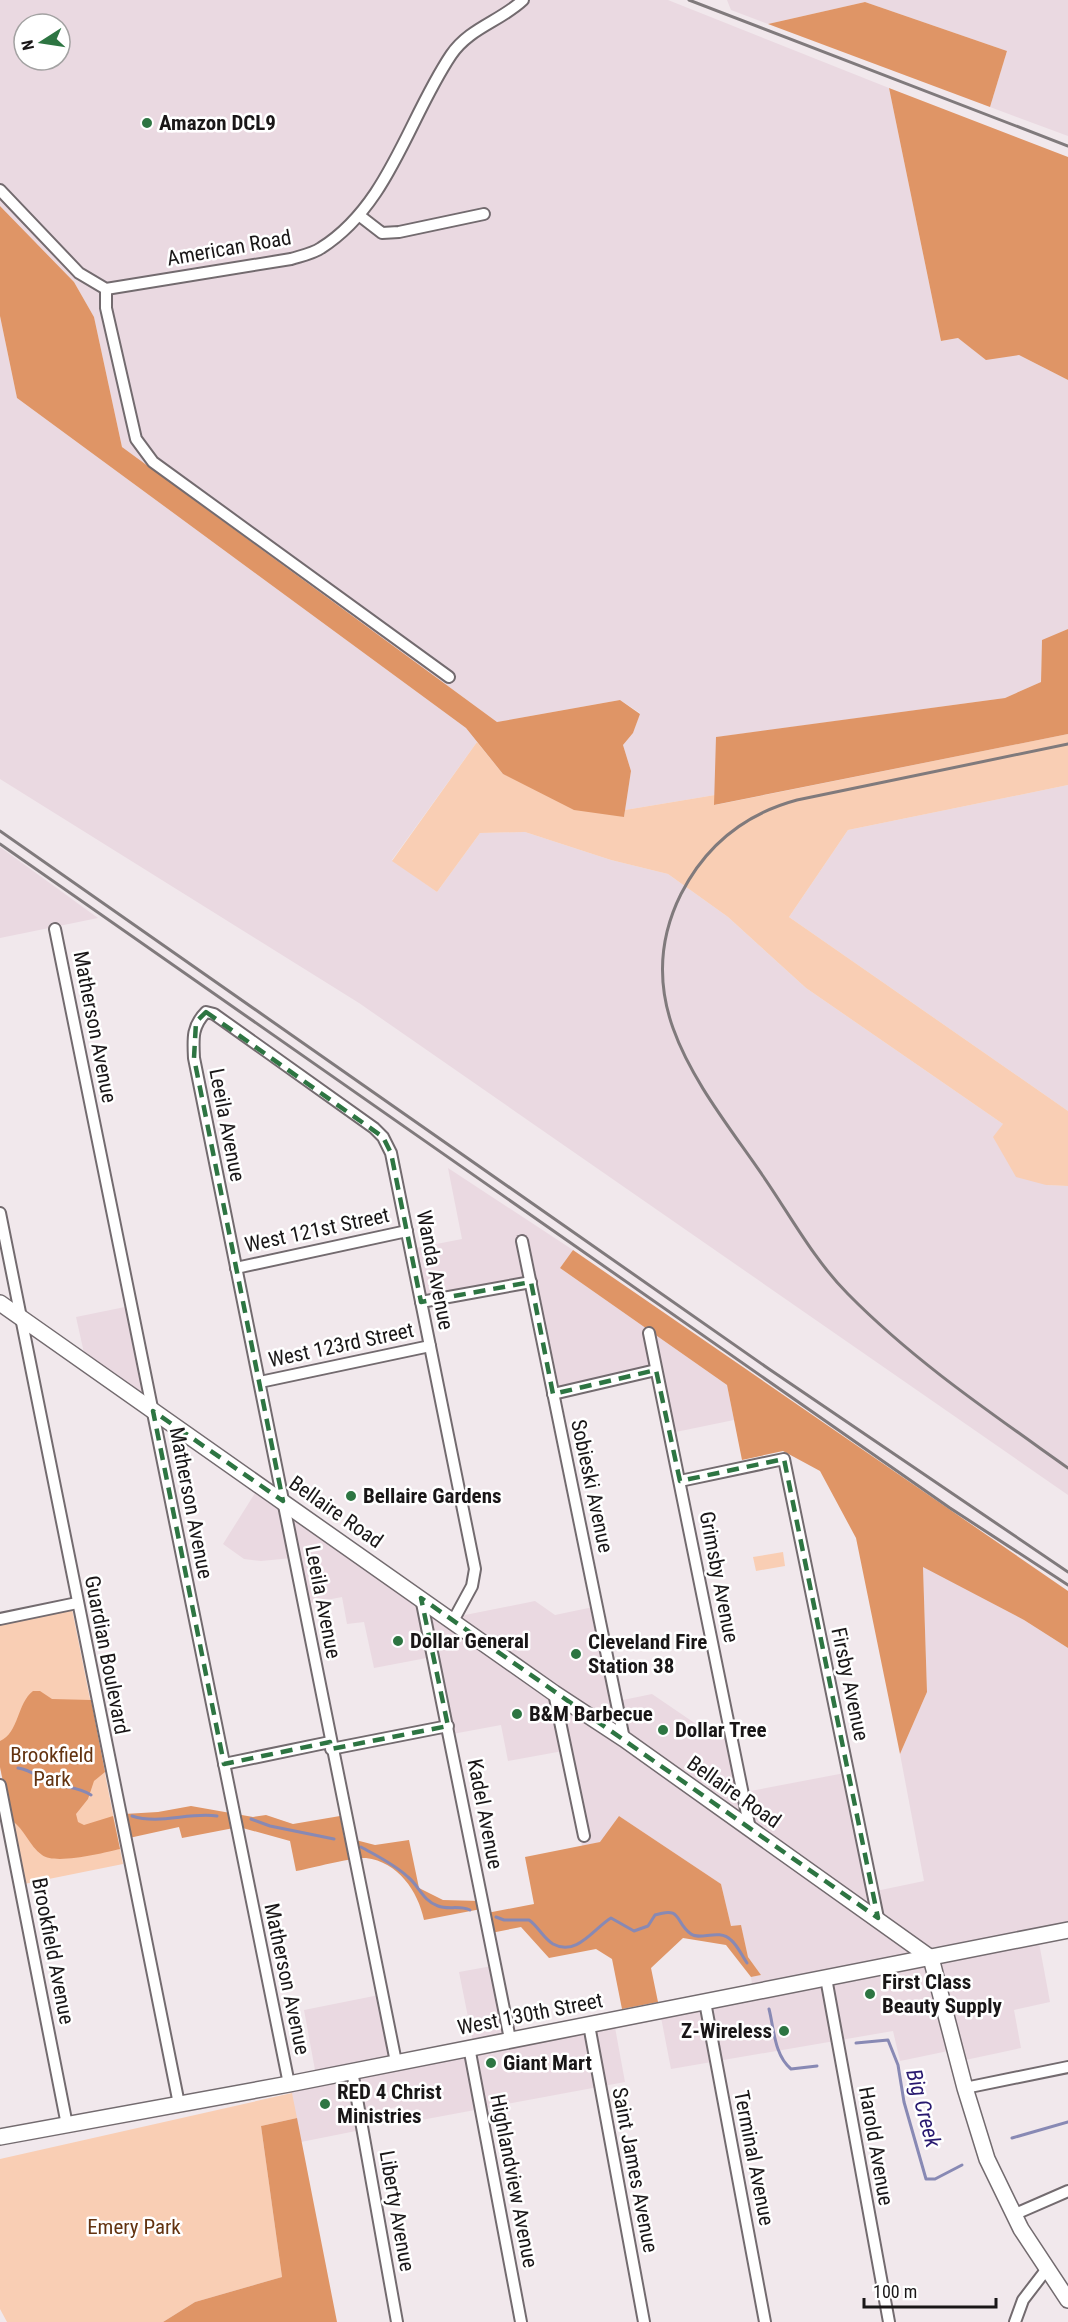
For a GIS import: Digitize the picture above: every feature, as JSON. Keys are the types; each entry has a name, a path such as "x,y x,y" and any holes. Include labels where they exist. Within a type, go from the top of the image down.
{"street":[{"name":"American Road","path":"106,290 291,259 320,249 360,216 378,190 452,54 481,27 523,0"},
{"path":"0,190 80,273 106,290 106,308 136,439 153,462 449,677"},
{"path":"360,216 382,233 399,232 484,214"},
{"name":"Matherson Avenue","path":"55,929 289,2084"},
{"name":"Wanda Avenue","path":"206,1012 239,1032 374,1128 383,1137 391,1153 475,1569 472,1586 453,1621"},
{"name":"Leeila Avenue","path":"206,1012 196,1022 192,1035 194,1058 396,2062"},
{"name":"Guardian Boulevard","path":"0,1213 179,2104"},
{"name":"West 121st Street","path":"236,1268 407,1231"},
{"name":"Sobieski Avenue","path":"522,1241 624,1739"},
{"path":"421,1302 531,1282"},
{"name":"Bellaire Road","path":"0,1304 554,1693 624,1739 931,1958"},
{"name":"Grimsby Avenue","path":"648,1333 750,1829"},
{"name":"West 123rd Street","path":"260,1382 430,1346"},
{"path":"553,1394 657,1370"},
{"name":"Firsby Avenue","path":"680,1481 784,1459 878,1918"},
{"name":"Kadel Avenue","path":"421,1598 510,2039"},
{"path":"0,1619 77,1603"},
{"path":"554,1693 584,1836"},
{"path":"224,1764 448,1726"},
{"name":"Brookfield Avenue","path":"0,1785 67,2125"},
{"name":"West 130th Street","path":"0,2137 289,2084 1068,1930"},
{"path":"931,1958 965,2088 987,2159 1013,2215 1046,2270 1068,2300"},
{"name":"Harold Avenue","path":"826,1978 889,2322"},
{"name":"Terminal Avenue","path":"705,2002 765,2322"},
{"name":"Saint James Avenue","path":"589,2025 644,2322"},
{"name":"Highlandview Avenue","path":"469,2047 521,2322"},
{"path":"965,2088 1068,2067"},
{"name":"Liberty Avenue","path":"352,2071 397,2322"},
{"path":"1013,2215 1068,2191"},
{"path":"1015,2322 1023,2300 1046,2270"}],"highlighted area":[{"path":"206,1012 383,1137 391,1153 421,1302 531,1282 553,1394 656,1370 680,1481 784,1459 878,1918 421,1598 448,1726 331,1749 330,1742 224,1764 153,1411 283,1501 194,1058 196,1022"}],"shaded area":[{"path":"0,0 668,0 889,88 941,341 958,338 986,359 1019,355 1068,380 1068,629 1042,641 1041,682 1005,698 717,737 715,795 625,810 631,771 623,745 633,733 640,713 620,700 497,722 122,447 94,317 74,282 0,206"},
{"path":"727,0 1068,0 1068,136 990,107 1007,51 865,2 768,24 731,10"},
{"path":"0,316 17,398 466,728 477,742 392,860 437,892 480,833 525,832 611,860 668,874 728,917 806,988 1003,1124 1046,1185 1068,1186 1068,1495 359,1003 0,779"},
{"path":"1068,785 1068,1111 789,917 848,830"},
{"path":"0,847 98,918 0,938"},
{"path":"448,1168 573,1250 560,1268 727,1385 734,1420 666,1434 653,1368 550,1392 528,1285 428,1305 416,1248 462,1239"},
{"path":"125,1307 142,1394 84,1353 76,1317"},
{"path":"262,1482 458,1620 460,1616 535,1601 555,1615 598,1606 618,1701 652,1694 718,1739 734,1737 745,1792 850,1772 876,1891 924,1881 900,1754 927,1692 923,1566 1024,1620 1068,1648 1068,1925 1037,1932 1050,2002 1014,2010 1021,2048 956,2062 953,2050 900,2061 893,2031 671,2069 658,2002 752,1984 751,1977 761,1975 748,1957 741,1926 731,1927 721,1884 619,1816 601,1842 582,1846 563,1751 508,1761 501,1725 447,1735 432,1657 374,1668 364,1622 347,1624 342,1597 301,1605 292,1558 261,1561 244,1559 223,1544"},
{"path":"492,1966 508,2042 614,2022 625,2082 405,2123 401,2106 363,2114 366,2129 301,2142 290,2087 317,2081 304,2010 384,1994 398,2057 473,2042 459,1972"}],"green space":[{"path":"865,2 1007,51 990,107 768,24"},
{"path":"889,88 1068,157 1068,380 1019,355 986,360 958,338 941,341"},
{"path":"0,206 74,282 94,317 122,447 497,722 620,700 640,714 633,733 623,745 631,771 624,817 574,810 503,774 466,728 17,398 0,316"},
{"path":"1068,629 1068,734 714,805 716,737 1005,698 1041,682 1042,640"},
{"path":"1068,734 1068,785 848,830 789,917 1068,1111 1068,1186 1046,1185 1016,1177 993,1137 1003,1124 806,988 728,917 668,874 611,860 525,832 480,833 437,892 392,861 477,742 503,774 624,817 625,810 715,795 715,805"},
{"path":"573,1250 1068,1591 1068,1648 1024,1620 923,1567 927,1692 900,1754 856,1538 820,1471 783,1451 742,1460 727,1385 560,1268"},
{"path":"783,1552 785,1566 756,1571 753,1557"},
{"name":"Brookfield Park","path":"72,1609 123,1864 24,1884 0,1767 0,1623"},
{"path":"33,1691 40,1691 52,1699 91,1700 105,1772 94,1781 88,1799 76,1814 78,1822 84,1825 113,1816 120,1849 68,1859 48,1858 34,1847 11,1820 0,1767 0,1741 11,1732 24,1703"},
{"path":"191,1806 253,1817 266,1815 293,1824 340,1816 344,1837 375,1845 409,1840 419,1888 443,1900 480,1901 481,1909 424,1920 411,1889 405,1880 388,1865 359,1858 296,1871 290,1841 239,1827 182,1838 179,1827 129,1838 124,1814 158,1812"},
{"path":"619,1816 721,1884 731,1926 741,1925 748,1957 761,1975 751,1977 726,1945 683,1938 651,1968 658,2002 622,2009 612,1959 596,1949 549,1958 521,1927 491,1933 487,1913 534,1904 525,1857 600,1842"},
{"name":"Emery Park","path":"292,2093 297,2118 261,2126 282,2277 195,2302 163,2322 7,2322 0,2309 0,2159"},
{"path":"297,2118 337,2322 163,2322 195,2302 282,2277 261,2126"}],"waterway":[{"path":"18,1768 49,1782 81,1790 91,1795"},
{"path":"132,1816 153,1819 217,1816"},
{"path":"251,1819 270,1826 334,1839"},
{"path":"361,1847 403,1872 433,1904 470,1910"},
{"path":"496,1917 504,1920 529,1920 553,1944 570,1947 585,1940 611,1918 634,1931 648,1926 655,1915 670,1912 695,1936 721,1935 731,1940 747,1963"},
{"path":"769,2009 778,2049 785,2063 791,2069 817,2066"},
{"name":"Big Creek","path":"856,2043 888,2040 898,2065 904,2102 926,2179 935,2179 962,2165"},
{"path":"1012,2138 1068,2122"}],"railway":[{"path":"689,0 1068,146"},
{"path":"1068,744 797,800 760,814 744,823 715,846 691,876 681,894 666,934 662,972 667,1009 679,1044 697,1078 824,1267 848,1294 899,1342 1068,1468"},
{"path":"0,831 769,1369 1068,1572"},
{"path":"0,844 950,1508 1068,1585"}],"place":[{"name":"Amazon DCL9","path":"147,123"},
{"name":"Bellaire Gardens","path":"351,1496"},
{"name":"Dollar General","path":"398,1641"},
{"name":"Cleveland Fire Station 38","path":"576,1654"},
{"name":"B&M Barbecue","path":"517,1714"},
{"name":"Dollar Tree","path":"663,1730"},
{"name":"First Class Beauty Supply","path":"870,1994"},
{"name":"Z-Wireless","path":"784,2031"},
{"name":"Giant Mart","path":"491,2063"},
{"name":"RED 4 Christ Ministries","path":"325,2104"}]}
